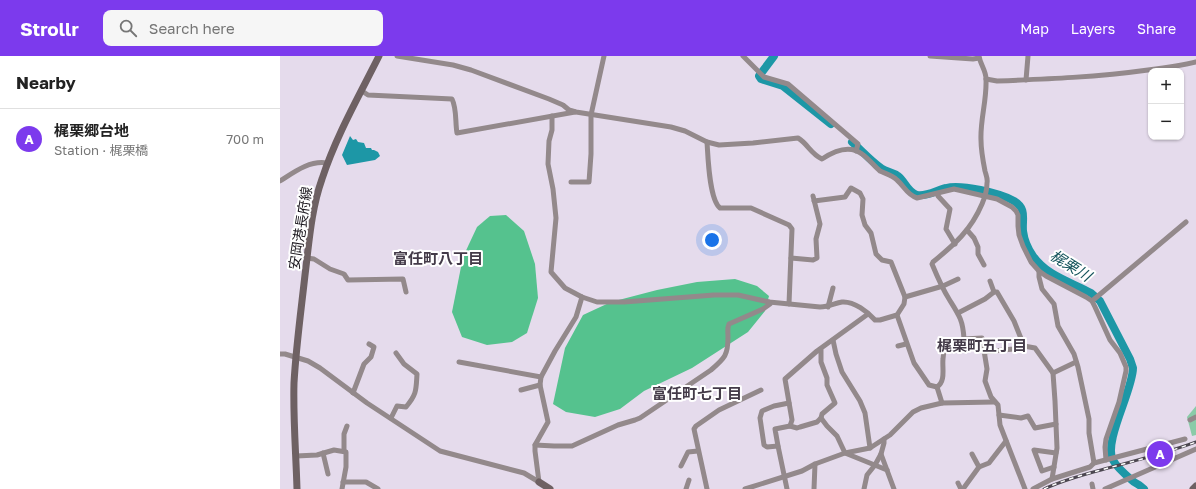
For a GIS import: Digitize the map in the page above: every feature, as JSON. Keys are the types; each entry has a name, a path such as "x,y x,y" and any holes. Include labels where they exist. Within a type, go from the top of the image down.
{"main road":[{"name":"安岡港長府線","path":"297,489 294,410 296,358 311,225 321,180 327,163 379,56"},
{"path":"539,482 550,489"},
{"path":"1193,489 1196,486"}],"street":[{"path":"397,56 453,65 471,70 549,99 563,105 569,110 576,112 671,127 685,131 707,142 719,145 725,146 798,138 803,141 814,155 822,159 839,150 856,151 862,154 880,170 894,178 914,197 917,198 937,194 948,190 961,190 997,199 1012,206 1018,215 1019,235 1031,262 1039,271 1053,280 1092,301 1100,315 1103,326 1110,340 1120,353 1126,367 1119,402 1106,439 1105,447 1107,459"},
{"path":"571,182 589,182 591,115 604,56"},
{"path":"743,56 764,77 788,84 858,144 856,151"},
{"path":"930,56 973,59 979,57 986,79 981,131 981,147 988,183 985,196 975,220 955,244 932,264 948,298 958,313 963,328 964,339"},
{"path":"1026,80 1028,56"},
{"path":"986,79 997,81 1091,76 1176,66 1196,62"},
{"path":"362,91 368,95 452,99 455,103 457,133 576,112"},
{"path":"552,116 548,164 553,189 556,218 551,272 565,288 582,297 597,302 624,302 714,295 738,295 769,302 820,307 828,307 842,302 851,303 857,306 875,320 896,315 904,304 905,297 891,262 882,260 876,254 871,233 865,225 862,215 863,199 860,193 851,188 845,197 813,199 820,224 816,239 816,258 813,260 791,258"},
{"path":"707,142 710,179 716,205 720,208 751,208 789,225 792,229 790,304"},
{"path":"280,181 317,162 327,163"},
{"path":"937,194 950,209 946,229 955,244"},
{"path":"1092,301 1186,222"},
{"path":"967,230 974,238 978,247 978,254 984,265"},
{"path":"307,258 314,259 330,269 344,274 348,280 403,279 406,292"},
{"path":"1039,271 1042,289 1054,304 1058,326 1074,354 1089,419 1089,433 1094,463"},
{"path":"905,297 943,286 958,279"},
{"path":"990,281 994,292"},
{"path":"828,307 833,288"},
{"path":"958,313 985,299 994,292"},
{"path":"994,292 998,292 1014,321 1024,346"},
{"path":"539,482 535,445 548,422 540,385 541,377 576,317 582,297"},
{"path":"535,445 572,446 618,425 640,418 711,370 726,355 729,324 763,309 770,304 769,302"},
{"path":"790,426 792,420 785,379 836,336 868,314"},
{"path":"896,315 914,362 929,385 937,387"},
{"path":"937,387 940,386 943,376 943,358 945,349 964,339 982,338 986,369 985,380 991,397 998,405 1000,425 1025,489"},
{"path":"833,340 842,372 860,401 865,413 870,448"},
{"path":"353,393 364,364 372,357 374,347 369,344"},
{"path":"898,346 906,344"},
{"path":"984,352 1013,349 1024,346 1035,348 1053,373 1056,453 1052,479"},
{"path":"787,489 775,429 790,426 800,428 817,422 821,418 822,414 835,403 827,384 827,378 821,362 821,349"},
{"path":"391,418 398,406 406,407 413,398 416,390 417,374 404,364 396,353"},
{"path":"280,354 285,354 308,361 320,368 353,393 440,451 524,473 539,482"},
{"path":"459,362 541,377"},
{"path":"1053,373 1076,362"},
{"path":"521,390 540,385"},
{"path":"937,387 942,404"},
{"path":"707,489 694,430 696,426 719,410 761,390"},
{"path":"745,489 802,471 815,464 845,453 870,448 890,435 913,412 921,408 942,404 994,402"},
{"path":"778,446 767,447 764,445 760,418 762,411 774,406 789,403"},
{"path":"999,415 1021,418 1028,416 1035,428 1056,424"},
{"path":"1190,420 1196,417"},
{"path":"821,418 837,436 845,453 887,470"},
{"path":"342,489 346,468 344,434 347,426"},
{"path":"864,489 867,475 881,454 884,439"},
{"path":"1033,489 1052,479 1090,467 1094,463 1185,439"},
{"path":"958,483 962,489 979,467 989,463 1006,441"},
{"path":"1105,489 1196,449"},
{"path":"296,456 317,455 334,450 344,451"},
{"path":"1054,467 1042,471 1034,450 1056,453"},
{"path":"681,466 688,452 698,451"},
{"path":"323,453 328,474"},
{"path":"881,454 894,489"},
{"path":"972,454 979,467"},
{"path":"814,489 815,464"},
{"path":"686,489 689,480"},
{"path":"343,482 366,482 378,489"}],"green space":[{"path":"506,215 524,231 535,264 538,298 527,333 512,342 487,345 462,337 452,312 463,257 477,227 490,216"},
{"path":"735,279 757,286 769,296 765,311 748,332 692,368 644,391 620,409 595,417 566,412 553,404 565,348 583,315 611,302 657,290 697,282"},
{"path":"1196,406 1196,435 1192,436 1187,417"}],"water":[{"path":"350,136 353,140 356,139 358,142 364,143 366,148 371,148 372,150 378,152 380,156 375,160 347,165 342,155"}],"waterway":[{"name":"梶栗川","path":"774,56 759,76 761,79 783,86 831,124"},
{"name":"梶栗川","path":"852,142 881,168 898,176 914,194 928,194 953,187 970,188 990,192 1008,198 1021,207 1024,237 1031,253 1039,263 1052,274 1091,293 1100,301 1130,359 1133,368 1132,378 1115,429 1111,452 1113,460 1120,469 1144,489"}],"railway":[{"path":"1044,489 1077,477 1196,442"}],"place":[{"name":"梶栗郷台地","path":"1160,454"}],"district":[{"name":"富任町八丁目","path":"438,258"},
{"name":"梶栗町五丁目","path":"982,345"},
{"name":"富任町七丁目","path":"697,393"}]}
